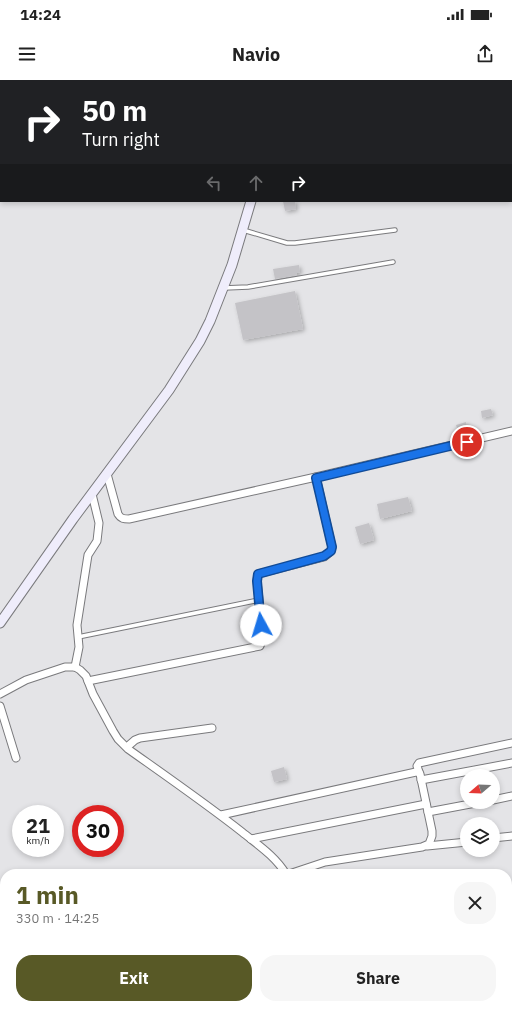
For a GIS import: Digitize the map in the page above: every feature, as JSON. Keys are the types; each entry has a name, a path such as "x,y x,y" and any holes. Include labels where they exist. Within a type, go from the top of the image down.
{"street":[{"path":"0,623 92,494 169,390 200,341 210,321 232,265 251,202"},
{"path":"107,474 118,514 124,519 316,478 512,431"},
{"path":"88,681 257,648 263,637 257,581 258,574 324,556 331,551 332,547 316,478"},
{"path":"75,667 79,647 77,625 88,555 97,541 99,523 92,494"},
{"path":"0,694 26,680 65,667 75,667 83,673 88,681 93,694 118,739 221,815 279,862 284,869"},
{"path":"0,706 16,758"},
{"path":"127,747 135,740 140,738 212,728"},
{"path":"427,846 432,836 417,766 419,762 512,743"},
{"path":"421,780 512,763"},
{"path":"221,815 419,772"},
{"path":"500,799 512,796"},
{"path":"251,839 426,804"},
{"path":"428,812 460,806"},
{"path":"500,837 512,836"},
{"path":"303,869 325,862 427,846 460,843"}],"lane":[{"path":"242,230 287,243 295,243 395,230"},
{"path":"223,288 248,287 393,262"},
{"path":"78,637 259,600"}],"building":[{"path":"283,202 295,202 296,209 285,211"},
{"path":"299,265 300,272 296,273 297,275 275,279 273,269"},
{"path":"295,291 303,329 243,340 235,303"},
{"path":"491,409 493,415 482,418 481,411"},
{"path":"466,422 469,436 460,438 456,425"},
{"path":"408,497 412,511 380,519 377,504"},
{"path":"369,523 374,540 360,544 355,527"},
{"path":"284,767 287,779 274,782 271,771"}],"route":[{"path":"261,625 257,581 258,574 324,556 329,554 331,551 332,547 316,478 467,442"}]}
